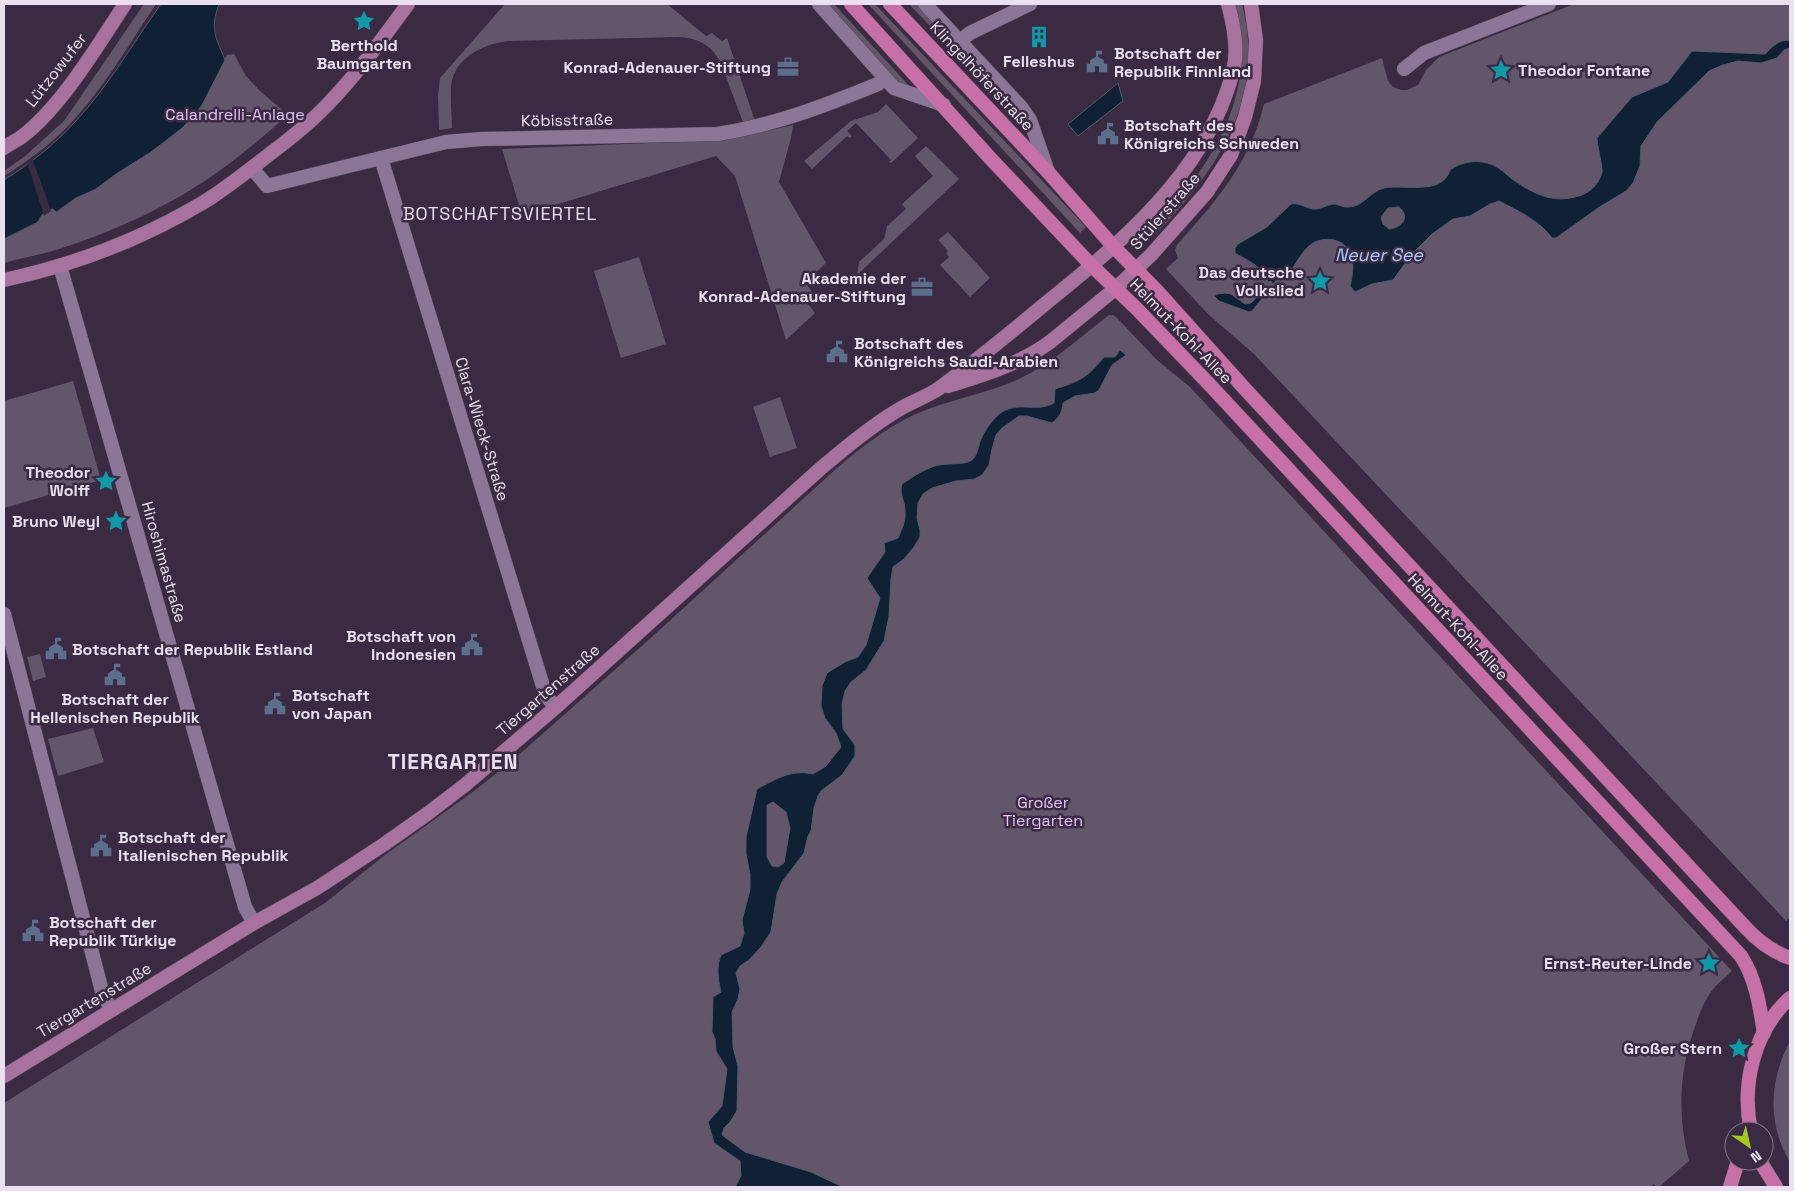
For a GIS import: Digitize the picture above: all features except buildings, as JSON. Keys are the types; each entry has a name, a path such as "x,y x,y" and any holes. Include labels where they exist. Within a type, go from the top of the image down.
{"main road":[{"name":"Lützowufer","path":"4,148 21,137 45,114 86,62 125,4"},
{"path":"4,280 60,266 104,251 154,229 205,202 252,168 302,128 327,105 354,75 408,4"},
{"path":"851,4 990,158 1091,265"},
{"name":"Klingelhöferstraße","path":"890,4 1048,172 1136,270"},
{"name":"Stülerstraße","path":"1113,246 1174,185 1190,165 1213,127 1227,90 1235,58 1235,35 1228,4"},
{"name":"Stülerstraße","path":"1115,289 1136,270 1207,192 1231,155 1245,117 1254,81 1256,40 1251,4"},
{"name":"Tiergartenstraße","path":"937,390 1039,309 1113,246"},
{"name":"Helmut-Kohl-Allee","path":"1091,265 1210,385 1741,956 1752,976 1764,1033"},
{"name":"Helmut-Kohl-Allee","path":"1136,270 1757,940 1790,958"},
{"name":"Tiergartenstraße","path":"4,1076 254,923 317,888 413,824 465,785 556,707 820,469 862,435 898,410 937,390 985,374 1038,350 1115,289"},
{"path":"1748,1121 1747,1100 1749,1077 1755,1054 1764,1033 1790,998"},
{"path":"1730,1187 1735,1171"},
{"path":"1766,1171 1776,1187"}],"street":[{"path":"819,4 894,88 944,105"},
{"name":"Klingelhöferstraße","path":"926,4 1021,107 1030,120 1048,172"},
{"path":"960,41 970,33 1030,4"},
{"path":"1404,69 1424,53 1549,4"},
{"name":"Köbisstraße","path":"252,168 267,186 446,142 472,139 706,135 751,129 818,109 878,84 885,78"},
{"name":"Clara-Wieck-Straße","path":"380,158 546,696 556,707"},
{"name":"Hiroshimastraße","path":"60,266 245,907 254,923"},
{"path":"4,614 103,994 112,1010"}],"green space":[{"path":"144,4 156,4 89,102 53,140 34,156 4,176 4,171 24,157 64,121"},
{"path":"505,4 667,4 706,36 712,33 722,41 727,38 755,121 743,122 726,75 713,51 699,41 690,38 508,41 489,45 471,54 464,60 453,76 451,86 452,128 439,130 438,96 440,78"},
{"path":"825,4 834,4 913,90 900,86"},
{"path":"868,4 875,4 1086,227 1080,233"},
{"path":"909,4 918,4 1018,111 1025,126"},
{"path":"1235,4 1242,4 1248,38 1248,71 1242,101 1232,130 1217,157 1199,184 1156,234 1151,228 1169,210 1200,171 1213,151 1233,106 1239,82 1242,57 1241,37"},
{"path":"1574,4 1790,4 1790,918 1786,921 1254,354 1209,315 1166,269 1178,258 1175,250 1177,245 1218,197 1241,163 1258,125 1264,104 1382,58 1388,81 1393,87 1407,90 1418,85 1426,70 1439,57"},
{"name":"Calandrelli-Anlage","path":"234,54 246,76 288,115 207,180 166,204 101,234 50,252 4,263 4,239 38,222 48,210 53,208 57,212 76,198 96,189 202,105 227,55"},
{"path":"886,104 918,138 891,163 889,162 891,160 856,123 847,131 852,136 850,138 847,136 812,169 804,161 851,121 878,112"},
{"path":"793,125 779,182 826,263 805,282 814,295 808,304 815,313 786,340 735,176 716,156 522,215 502,149 726,140"},
{"path":"926,146 959,179 857,275 859,262 884,239 887,226 906,209 902,204 933,176 915,156"},
{"path":"948,232 990,278 970,297 940,265 949,257 946,253 948,251 938,240"},
{"path":"639,257 666,344 621,358 594,271"},
{"name":"Großer Tiergarten","path":"1109,315 1117,318 1157,360 1190,387 1732,971 1712,991 1701,1009 1686,1058 1681,1109 1689,1161 1659,1187 1656,1187 1654,1184 1650,1187 4,1187 4,1103 325,903 385,855 474,791 513,760 653,636 838,467 870,442 916,414 939,405 997,388 1031,373 1055,358"},
{"path":"73,381 101,480 4,508 4,401"},
{"path":"780,397 797,448 770,457 753,407"},
{"path":"40,654 46,677 33,681 27,657"},
{"path":"93,728 104,762 58,776 48,739"},
{"path":"1790,1041 1790,1162 1777,1133 1774,1102 1778,1071"}],"water":[{"path":"161,4 219,4 214,27 225,60 202,105 181,129 151,152 96,189 76,198 56,212 53,209 48,210 38,222 4,239 4,180 41,154 75,122 109,80"},
{"name":"Neuer See","path":"1790,40 1790,48 1784,50 1777,58 1761,63 1738,61 1709,71 1657,122 1641,146 1640,166 1633,183 1626,191 1556,238 1552,238 1528,216 1499,201 1470,216 1453,219 1432,234 1412,254 1393,280 1372,284 1355,292 1350,286 1353,265 1350,253 1347,247 1337,241 1325,239 1313,243 1303,252 1291,270 1273,284 1268,282 1259,268 1235,253 1235,248 1238,244 1267,227 1291,204 1313,209 1335,204 1353,207 1384,188 1422,187 1439,183 1446,178 1450,170 1471,162 1493,165 1520,184 1544,196 1560,199 1579,196 1594,187 1602,172 1597,138 1632,97 1668,82 1692,51 1765,54 1776,44","holes":["1399,207 1403,211 1405,218 1398,227 1389,229 1383,224 1381,217 1388,208"]},
{"path":"1118,83 1123,101 1078,136 1068,124"},
{"path":"1225,293 1231,294 1245,304 1251,303 1260,294 1264,296 1252,311 1249,312 1219,301 1214,296"},
{"path":"1120,350 1126,355 1112,365 1099,390 1095,393 1075,396 1063,403 1060,414 1052,423 1027,416 1019,416 1002,428 996,435 989,465 982,475 975,479 956,481 932,488 923,494 918,503 917,518 920,537 904,559 893,567 889,616 884,641 866,670 851,682 845,691 842,704 843,729 855,745 855,756 842,775 821,791 818,796 814,808 811,831 804,853 782,882 777,894 771,932 761,947 749,960 740,966 736,973 740,989 732,1012 733,1047 738,1066 737,1111 724,1128 722,1135 745,1152 811,1172 843,1187 735,1187 741,1176 740,1161 714,1143 708,1122 722,1106 727,1069 716,1051 712,1032 713,997 721,992 718,964 721,955 740,946 744,933 742,920 750,890 746,837 757,789 791,774 813,774 826,766 841,747 836,733 825,718 821,706 822,686 827,673 845,662 858,657 866,645 880,598 867,578 885,552 884,543 898,538 902,528 905,507 901,492 902,484 932,467 964,463 972,460 977,453 985,432 999,414 1016,407 1041,407 1054,403 1055,389 1082,378 1093,370 1104,357 1115,357","holes":["773,802 786,812 790,828 784,863 778,867 772,866 767,857 767,805"]}],"pier":[{"path":"32,158 51,211 44,216 27,162"}],"waterway":[{"path":"1262,295 1270,283"}],"place":[{"name":"Berthold Baumgarten","path":"364,21"},
{"name":"Felleshus","path":"1039,37"},
{"name":"Botschaft der Republik Finnland","path":"1097,62"},
{"name":"Konrad-Adenauer-Stiftung","path":"788,67"},
{"name":"Theodor Fontane","path":"1501,70"},
{"name":"Botschaft des Königreichs Schweden","path":"1108,134"},
{"name":"Das deutsche Volkslied","path":"1320,281"},
{"name":"Akademie der Konrad-Adenauer-Stiftung","path":"922,287"},
{"name":"Botschaft des Königreichs Saudi-Arabien","path":"837,352"},
{"name":"Theodor Wolff","path":"106,481"},
{"name":"Bruno Weyl","path":"116,521"},
{"name":"Botschaft von Indonesien","path":"472,645"},
{"name":"Botschaft der Republik Estland","path":"56,649"},
{"name":"Botschaft der Hellenischen Republik","path":"115,675"},
{"name":"Botschaft von Japan","path":"275,704"},
{"name":"Botschaft der Italienischen Republik","path":"101,846"},
{"name":"Botschaft der Republik Türkiye","path":"33,931"},
{"name":"Ernst-Reuter-Linde","path":"1709,963"},
{"name":"Großer Stern","path":"1739,1048"}],"district":[{"name":"BOTSCHAFTSVIERTEL","path":"500,213"},
{"name":"TIERGARTEN","path":"453,761"}]}
